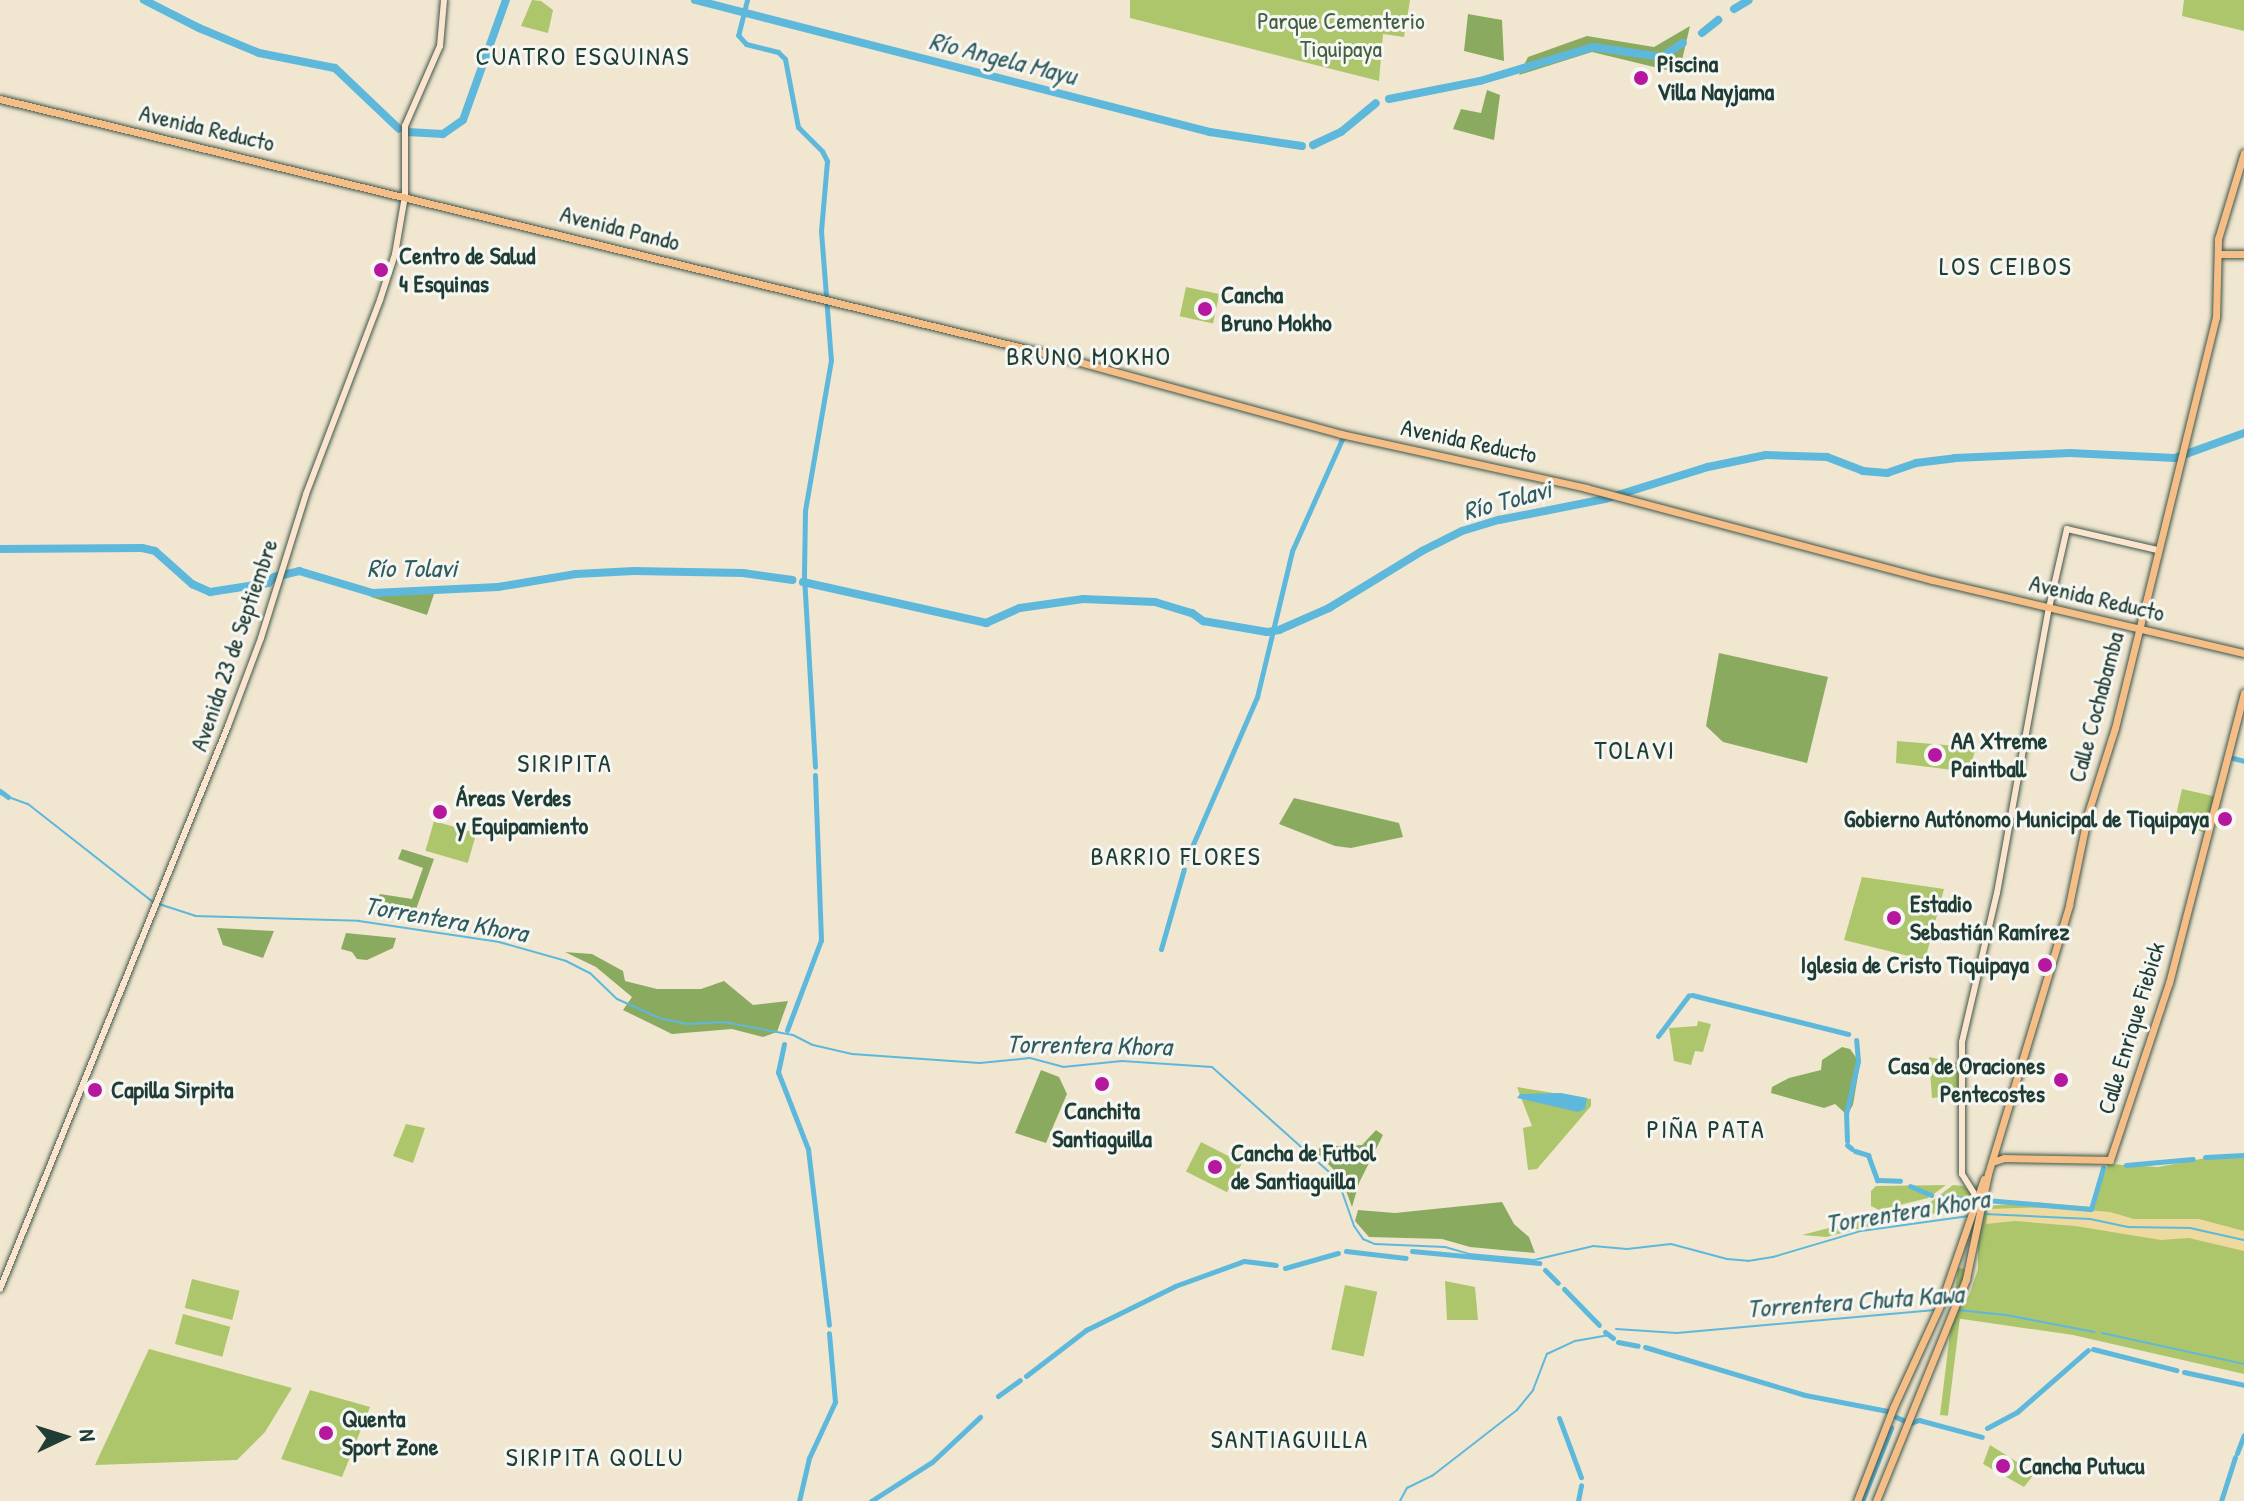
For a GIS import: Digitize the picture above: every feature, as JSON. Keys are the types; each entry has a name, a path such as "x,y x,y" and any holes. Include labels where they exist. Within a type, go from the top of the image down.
{"main road":[{"name":"Avenida 23 de Septiembre","path":"0,1289 255,652 306,494 384,289 395,254 405,196 405,126 440,46 444,0"},
{"name":"Avenida Reducto","path":"0,99 405,196"},
{"name":"Calle Cochabamba","path":"1988,1174 2069,905 2088,813 2115,728 2157,550 2183,457 2216,317 2218,254 2225,210 2244,153"},
{"name":"Avenida Pando","path":"405,196 827,300"},
{"path":"2218,254 2244,254"},
{"name":"Avenida Reducto","path":"827,300 1193,391 1341,434 1609,495 2049,608 2138,626 2244,653"},
{"path":"1977,1198 1962,1174 1962,1042 1997,893 2049,608 2067,529 2157,550"},
{"name":"Calle Enrique Fiebick","path":"1992,1162 2004,1158 2110,1160 2160,1015 2244,693"},
{"path":"1977,1209 1977,1198 1988,1174"},
{"path":"1857,1501 1893,1408 1941,1303 1972,1225 1988,1174"},
{"path":"1876,1501 1957,1304 1969,1268 1972,1225"},
{"path":"1956,1264 1969,1268"}],"green space":[{"path":"532,0 541,1 553,10 548,33 521,26"},
{"name":"Parque Cementerio Tiquipaya","path":"1130,0 1410,0 1404,37 1383,34 1379,81 1130,18"},
{"path":"2184,0 2244,0 2244,31 2182,16"},
{"path":"1468,14 1502,20 1504,61 1464,51"},
{"path":"1690,26 1679,73 1592,52 1519,75 1528,57 1587,36 1654,47"},
{"path":"1487,90 1500,95 1494,140 1453,129 1461,109 1481,113"},
{"path":"1186,287 1219,294 1213,323 1180,316"},
{"path":"435,591 427,615 371,597"},
{"path":"1719,653 1828,677 1807,763 1723,742 1706,726"},
{"name":"AA Xtreme Paintball","path":"1897,741 1976,747 1969,772 1896,763"},
{"path":"2182,789 2216,797 2208,833 2174,825"},
{"path":"1294,798 1399,823 1403,837 1351,848 1335,846 1279,824"},
{"path":"434,821 476,833 468,863 425,851"},
{"path":"402,849 434,859 414,915 372,913 380,894 412,899 423,868 398,859"},
{"name":"Estadio Sebastián Ramírez","path":"1862,877 1944,889 1925,960 1844,940"},
{"path":"217,928 274,931 263,958 223,945"},
{"path":"346,933 396,938 393,948 367,960 357,959 352,952 341,949"},
{"path":"565,952 592,954 623,971 625,981 657,989 701,989 724,981 753,1005 788,1001 777,1032 763,1037 732,1029 672,1034 623,1010 632,997 596,967"},
{"path":"1698,1021 1711,1024 1703,1052 1695,1051 1691,1065 1674,1061 1669,1028 1697,1026"},
{"path":"1842,1047 1850,1049 1860,1063 1853,1105 1847,1115 1835,1104 1824,1108 1771,1093 1772,1087 1789,1078 1821,1070 1822,1060"},
{"path":"1929,1057 1958,1063 1958,1095 1932,1098"},
{"path":"1041,1070 1059,1077 1067,1094 1046,1143 1015,1133"},
{"path":"1517,1087 1591,1099 1591,1106 1537,1169 1528,1170 1523,1128 1532,1126"},
{"path":"406,1124 425,1128 413,1163 393,1156"},
{"path":"1376,1130 1383,1135 1359,1183 1352,1207 1341,1177 1317,1153 1320,1147 1362,1145"},
{"name":"Cancha de Futbol de Santiaguilla","path":"1201,1142 1242,1163 1227,1192 1186,1171"},
{"path":"2244,1157 2244,1374 2073,1335 1955,1318 1970,1293 1978,1269 1978,1240 1986,1206 2035,1202 2092,1207 2108,1164 2158,1167 2206,1158"},
{"path":"1946,1185 1928,1198 1879,1210 1871,1206 1871,1191 1876,1186"},
{"path":"1953,1185 1964,1186 1975,1198 1970,1211 1914,1215 1826,1237 1802,1235 1932,1201"},
{"path":"1502,1202 1514,1224 1529,1237 1535,1253 1470,1247 1442,1239 1369,1237 1355,1221 1358,1210 1395,1213"},
{"path":"1958,1268 1966,1269 1948,1416 1940,1415"},
{"path":"192,1279 240,1291 232,1320 185,1308"},
{"path":"1445,1281 1475,1287 1478,1320 1447,1320"},
{"path":"1345,1285 1377,1292 1364,1356 1331,1350"},
{"path":"183,1314 230,1327 222,1357 175,1344"},
{"path":"149,1349 292,1388 265,1432 237,1460 95,1465"},
{"name":"Quenta Sport Zone","path":"310,1390 370,1407 342,1477 281,1459"},
{"path":"1990,1445 2035,1473 2024,1487 1983,1464"}],"sand":[{"name":"Torrentera Khora","path":"2052,1207 2110,1212 2134,1219 2199,1219 2244,1231 2244,1251 2189,1238 2161,1240 2075,1226 2015,1221 1986,1224 1988,1209"}],"water":[{"path":"1561,1093 1587,1098 1585,1109 1578,1112 1517,1098 1520,1094"}],"waterway":[{"name":"Río Angela Mayu","path":"144,0 199,28 259,53 335,68 399,129"},
{"name":"Río Angela Mayu","path":"407,132 443,134 463,120 506,0"},
{"name":"Río Angela Mayu","path":"695,0 1210,132 1302,146"},
{"path":"747,0 738,35 746,44 778,52 785,59 798,127 822,151 827,161 821,231 831,360 805,511 804,576 815,767"},
{"name":"Río Angela Mayu","path":"1734,9 1749,0"},
{"name":"Río Angela Mayu","path":"1702,33 1718,20"},
{"name":"Río Angela Mayu","path":"1389,99 1480,81 1593,47 1662,57 1683,43"},
{"name":"Río Angela Mayu","path":"1313,145 1341,132 1376,103"},
{"name":"Río Tolavi","path":"803,582 986,623 1020,608 1083,599 1155,602 1192,613 1203,621 1267,632 1279,630 1329,608 1422,551 1462,531 1499,520 1605,499 1708,467 1766,455 1827,457 1863,471 1887,473 1916,463 1955,458 2070,453 2175,458 2244,433"},
{"path":"1187,858 1257,697 1292,551 1342,439"},
{"name":"Río Tolavi","path":"0,549 142,548 155,551 192,584 210,592 268,583 274,577 299,571 373,593 498,587 576,574 634,571 743,573 793,580"},
{"path":"2233,758 2244,761"},
{"path":"787,1030 821,940 815,775"},
{"name":"Torrentera Khora","path":"0,791 8,797"},
{"name":"Torrentera Khora","path":"0,794 28,804 153,902"},
{"path":"1161,949 1184,869"},
{"name":"Torrentera Khora","path":"159,904 195,916 359,921 499,942 566,961 590,973 617,999 662,1019 688,1024 724,1022 793,1035 813,1045 852,1054 980,1063 1030,1058 1063,1067 1122,1061 1212,1067 1338,1180 1354,1226 1363,1239 1375,1244 1445,1247 1469,1254 1534,1260 1593,1246 1627,1249 1671,1244 1727,1259 1748,1261 1773,1257 1861,1231 1969,1216"},
{"path":"1658,1036 1689,995"},
{"path":"1692,995 1848,1034"},
{"path":"1847,1141 1846,1114 1858,1061 1856,1040"},
{"path":"784,1044 778,1072 808,1149 829,1325"},
{"path":"1847,1145 1852,1149"},
{"path":"1855,1151 1868,1155 1877,1180 1900,1181"},
{"path":"2205,1157 2244,1155"},
{"path":"2126,1165 2193,1159"},
{"path":"1986,1200 2091,1209 2103,1168"},
{"path":"1910,1186 1931,1195"},
{"path":"1939,1197 1972,1199"},
{"name":"Torrentera Khora","path":"1984,1214 2090,1219 2129,1227 2190,1228 2244,1240"},
{"path":"1346,1251 1406,1258"},
{"name":"Torrentera Khora","path":"1412,1251 1539,1263"},
{"path":"1285,1268 1338,1253"},
{"path":"1026,1376 1086,1330 1175,1286 1244,1261 1276,1265"},
{"path":"1545,1270 1558,1283"},
{"path":"1564,1289 1599,1325"},
{"name":"Torrentera Chuta Kawa","path":"1616,1329 1677,1333 1935,1310"},
{"name":"Torrentera Chuta Kawa","path":"1958,1310 2006,1315 2094,1332"},
{"name":"Torrentera Chuta Kawa","path":"1605,1332 1613,1338"},
{"path":"799,1501 809,1458 835,1402 829,1333"},
{"path":"2102,1333 2244,1364"},
{"path":"1400,1501 1407,1488 1432,1476 1517,1410 1533,1390 1547,1354 1575,1341 1609,1335"},
{"path":"1618,1342 1638,1346"},
{"path":"1645,1347 1805,1395 1887,1411"},
{"path":"2093,1349 2176,1370"},
{"path":"1987,1428 2017,1412 2088,1350"},
{"path":"2184,1372 2244,1385"},
{"path":"998,1396 1020,1380"},
{"path":"871,1501 932,1462 980,1417"},
{"path":"1896,1417 1905,1421"},
{"path":"1559,1418 1581,1477"},
{"path":"1911,1423 1919,1420 1982,1437"},
{"path":"1862,1501 1891,1428"},
{"path":"2237,1453 2244,1435"},
{"path":"2221,1501 2235,1457"},
{"path":"1578,1501 1581,1485"}],"place":[{"name":"Piscina Villa Nayjama","path":"1641,78"},
{"name":"Centro de Salud 4 Esquinas","path":"381,270"},
{"name":"Cancha Bruno Mokho","path":"1205,309"},
{"name":"AA Xtreme Paintball","path":"1935,755"},
{"name":"Áreas Verdes y Equipamiento","path":"440,812"},
{"name":"Gobierno Autónomo Municipal de Tiquipaya","path":"2225,819"},
{"name":"Estadio Sebastián Ramírez","path":"1894,918"},
{"name":"Iglesia de Cristo Tiquipaya","path":"2045,965"},
{"name":"Casa de Oraciones Pentecostes","path":"2061,1080"},
{"name":"Canchita Santiaguilla","path":"1102,1084"},
{"name":"Capilla Sirpita","path":"95,1090"},
{"name":"Cancha de Futbol de Santiaguilla","path":"1215,1167"},
{"name":"Quenta Sport Zone","path":"326,1433"},
{"name":"Cancha Putucu","path":"2003,1466"}],"district":[{"name":"CUATRO ESQUINAS","path":"583,56"},
{"name":"LOS CEIBOS","path":"2006,266"},
{"name":"BRUNO MOKHO","path":"1089,356"},
{"name":"TOLAVI","path":"1635,750"},
{"name":"SIRIPITA","path":"565,763"},
{"name":"BARRIO FLORES","path":"1176,856"},
{"name":"PIÑA PATA","path":"1706,1129"},
{"name":"SANTIAGUILLA","path":"1290,1439"},
{"name":"SIRIPITA QOLLU","path":"595,1457"}]}
